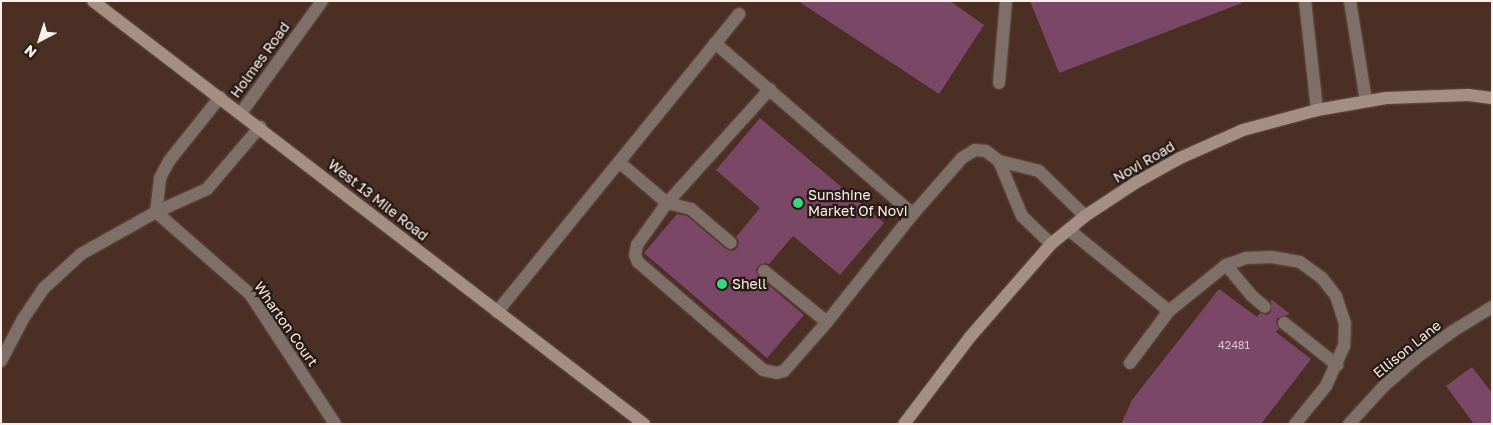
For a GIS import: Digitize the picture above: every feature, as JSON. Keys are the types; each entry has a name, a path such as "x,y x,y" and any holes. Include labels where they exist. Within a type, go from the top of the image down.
{"main road":[{"name":"West 13 Mile Road","path":"93,1 260,127 644,424"},
{"name":"Novi Road","path":"904,424 970,337 1051,244 1084,216 1180,158 1243,130 1317,110 1386,98 1468,95 1492,98"}],"street":[{"name":"Holmes Road","path":"241,113 322,1"},
{"path":"999,84 1006,1"},
{"path":"1305,1 1317,110"},
{"path":"1350,1 1366,101"},
{"path":"497,312 739,14"},
{"path":"715,43 913,214"},
{"path":"770,89 667,204 637,245 635,255 638,262 764,370 784,371 827,322 913,214 962,158 975,150 986,151 999,161 1039,171 1084,216"},
{"path":"156,212 160,178 168,161 220,97"},
{"path":"1,361 23,319 43,288 81,254 156,212 207,190 260,127"},
{"path":"999,161 1022,216 1051,244"},
{"path":"619,162 667,204 691,208 731,242"},
{"name":"Wharton Court","path":"156,212 250,294 335,424"},
{"path":"1069,230 1169,312"},
{"path":"1130,363 1169,312 1226,265 1246,258 1272,257 1300,262 1322,278 1336,296 1345,323 1344,346 1337,365 1326,386 1295,424"},
{"path":"1226,265 1251,295 1265,307"},
{"path":"764,271 827,322"},
{"name":"Ellison Lane","path":"1349,424 1384,386 1416,358 1492,306"},
{"path":"1284,323 1337,365"}],"building":[{"path":"798,1 950,1 984,25 939,94"},
{"path":"1030,1 1241,1 1242,3 1059,73"},
{"path":"760,118 884,223 840,275 793,236 769,264 765,263 758,266 756,270 759,277 804,315 767,358 644,253 677,214 687,216 726,249 733,251 737,248 739,241 736,237 760,208 716,170"},
{"path":"1219,289 1257,317 1260,313 1267,315 1271,312 1271,299 1290,314 1277,318 1276,322 1279,329 1276,332 1311,359 1261,424 1121,424 1132,400"},
{"path":"1472,367 1492,393 1492,424 1474,424 1446,386"}],"place":[{"name":"Sunshine Market Of Novi","path":"798,203"},
{"name":"Shell","path":"722,284"}]}
